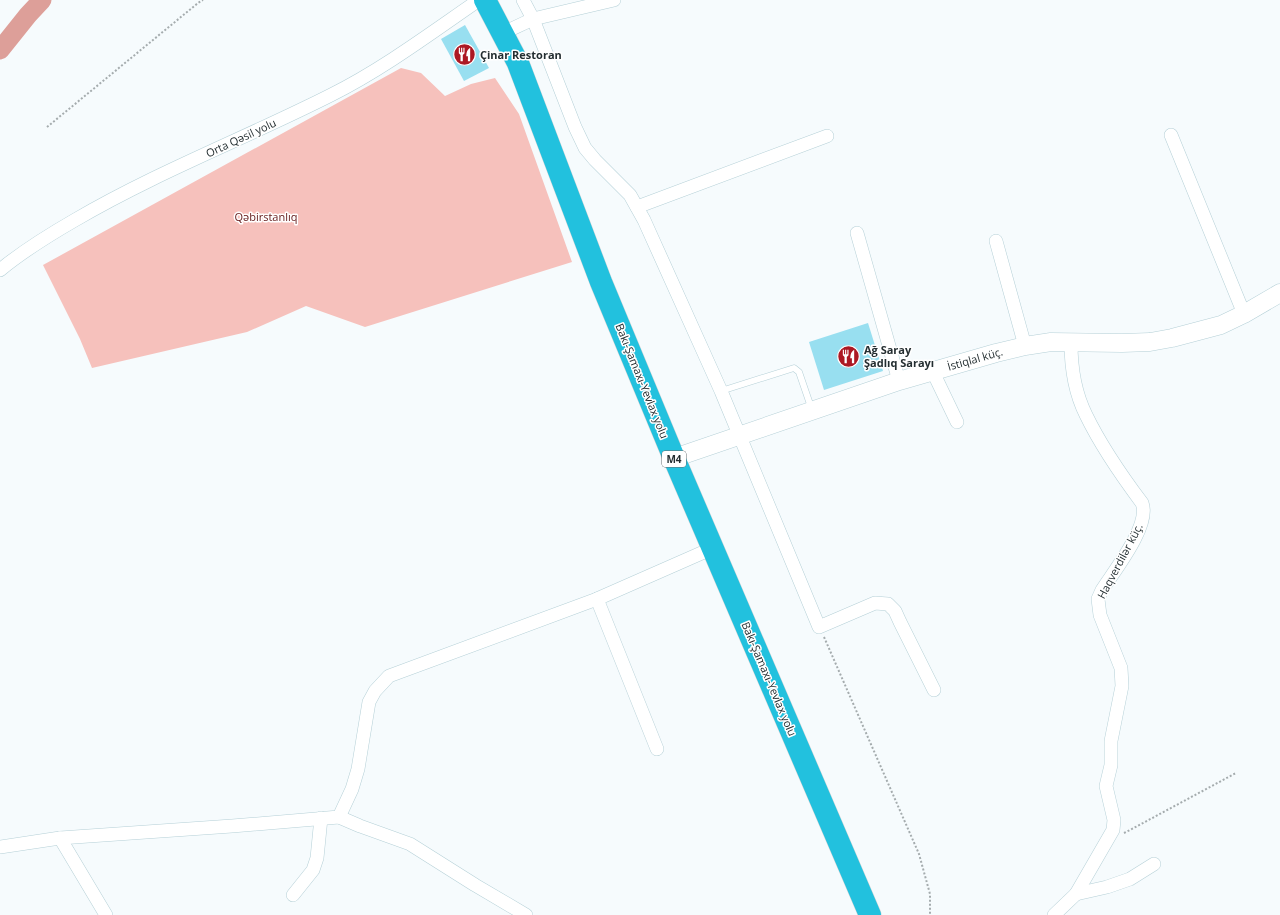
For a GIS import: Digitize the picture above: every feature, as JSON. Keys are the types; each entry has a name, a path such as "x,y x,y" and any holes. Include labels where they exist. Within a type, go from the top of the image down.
{"highway":[{"name":"Bakı-Şamaxı-Yevlax yolu","path":"485,0 518,63 601,282 674,458 870,915"}],"street":[{"name":"Orta Qəsil yolu","path":"0,270 52,234 95,208 146,181 260,130 333,94 374,71 479,0"},
{"path":"523,0 533,19 575,128 585,148 630,196 644,220 721,391 819,627 875,603 888,604 895,611 934,690"},
{"path":"503,33 533,19 614,0"},
{"path":"1171,135 1244,314"},
{"path":"637,208 827,136"},
{"path":"856,232 899,381"},
{"path":"996,241 1025,346"},
{"name":"İstiqlal küç.","path":"674,458 899,381 996,353 1051,342 1150,342 1221,325 1244,314 1280,293"},
{"name":"Haqverdilər küç.","path":"1071,343 1071,361 1078,394 1085,414 1144,508 1139,531 1102,590 1098,599 1100,615 1121,668 1122,677 1122,686 1111,741 1111,765 1106,786 1114,820 1114,830"},
{"path":"933,372 957,422"},
{"path":"339,817 352,789 358,769 369,702 375,690 389,676 596,599 713,548"},
{"path":"596,599 657,749"},
{"path":"0,847 60,838 339,817 410,844 526,915"},
{"path":"293,895 313,870 317,858 321,818"},
{"path":"1054,915 1076,894 1114,830"},
{"path":"60,838 106,915"},
{"path":"1076,894 1108,887 1130,879 1154,864"}],"lane":[{"path":"721,391 794,368 798,372 812,411"}],"path":[{"path":"47,127 203,0"},
{"path":"819,627 919,854 930,894 930,915"},
{"path":"1114,830 1121,834 1130,830 1236,773"}],"green space":[{"name":"Qəbirstanlıq","path":"401,68 421,73 445,96 471,84 495,78 519,114 572,262 365,327 306,306 247,332 92,368 80,339 43,265"}],"building":[{"path":"465,25 489,68 464,81 441,39"},
{"path":"868,323 883,371 824,390 809,342"}],"waterway":[{"path":"0,50 42,0"}],"place":[{"name":"Çinar Restoran","path":"465,55"},
{"name":"Ağ Saray Şadlıq Sarayı","path":"848,356"}]}
